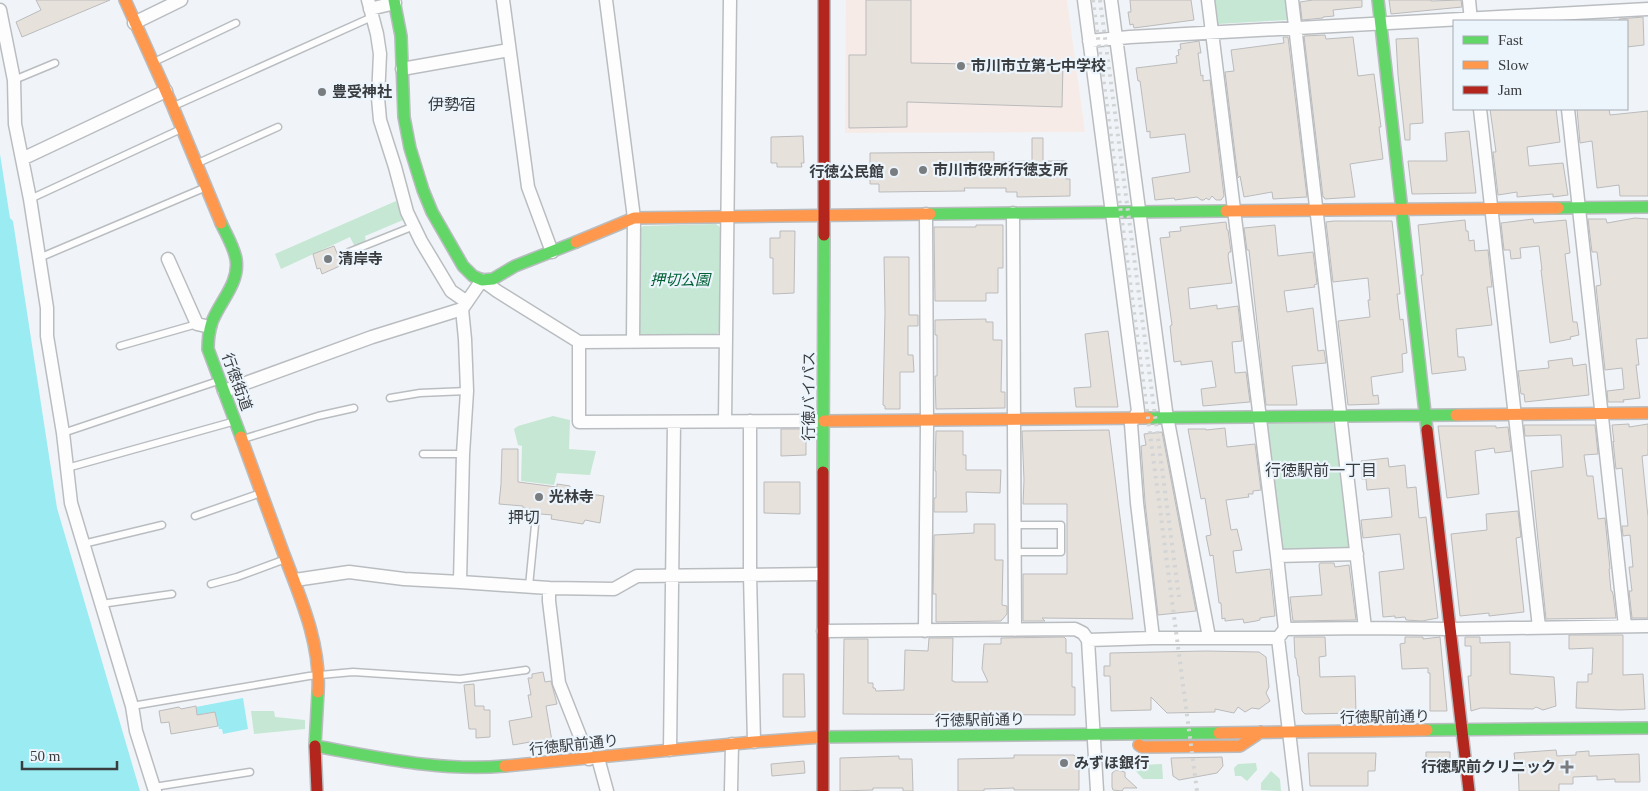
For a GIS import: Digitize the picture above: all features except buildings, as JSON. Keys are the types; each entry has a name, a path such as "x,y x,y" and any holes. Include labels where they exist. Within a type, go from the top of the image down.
{"street":[{"name":"行徳街道","path":"124,0 173,107 232,247 237,268 233,284 218,309 203,326 208,338 208,349 307,614 319,675 315,746 317,791"},
{"path":"134,23 181,0"},
{"path":"503,0 528,187 552,252"},
{"path":"606,0 634,218 633,341"},
{"path":"725,421 730,0"},
{"name":"行徳バイパス","path":"823,791 824,0"},
{"path":"1084,0 1138,411 1131,424 1137,503 1153,638"},
{"path":"1111,0 1167,417 1209,637"},
{"path":"1208,0 1277,556 1296,791"},
{"path":"1292,0 1365,628"},
{"path":"1378,0 1469,791"},
{"path":"1469,0 1471,20 1558,17 1648,9"},
{"path":"1556,0 1558,17"},
{"path":"460,582 463,454 467,391 464,305 451,291 436,267 407,212 380,120 378,98 380,54 370,9 395,2 401,36 404,117 410,148 432,212 463,266 473,276 579,342 726,341"},
{"path":"0,10 14,80 15,124 30,200 47,308 47,336 63,433 71,502 132,706 136,731 154,789"},
{"path":"1089,41 1296,28 1453,21"},
{"path":"402,69 509,50"},
{"path":"22,159 166,91"},
{"path":"1480,110 1539,627"},
{"path":"1568,110 1625,626"},
{"path":"222,386 380,335 464,305 482,280 493,279 515,266 634,218 1013,212 1648,207"},
{"path":"1013,212 1015,630"},
{"path":"925,631 926,214"},
{"path":"168,259 203,326"},
{"path":"579,342 579,422 1648,413"},
{"path":"750,421 750,575 754,742"},
{"path":"670,750 674,422"},
{"path":"1277,556 1357,554"},
{"path":"295,580 349,572 404,580 549,588 614,589 637,576 822,574"},
{"path":"549,588 558,683 594,758 606,791"},
{"path":"1088,640 1282,634 1365,628 1451,629 1648,626"},
{"path":"823,631 1074,629 1083,633 1088,640 1097,791"},
{"name":"行徳駅前通り","path":"315,746 422,764 494,768 822,737 1123,734 1142,747 1240,746 1261,732 1648,728"},
{"path":"731,791 732,744"}],"lane":[{"path":"173,107 370,9"},
{"path":"153,62 236,23"},
{"path":"14,80 55,63"},
{"path":"197,163 278,127"},
{"path":"30,200 182,128"},
{"path":"39,258 207,187"},
{"path":"349,252 414,226"},
{"path":"120,346 203,326"},
{"path":"63,433 222,386"},
{"path":"390,398 467,391"},
{"path":"242,440 318,416 354,408"},
{"path":"67,468 235,421"},
{"path":"423,454 463,454"},
{"path":"195,516 261,493"},
{"path":"529,586 536,515"},
{"path":"1014,524 1061,525 1061,552 1014,552"},
{"path":"83,544 162,525"},
{"path":"211,584 237,577 286,559"},
{"path":"101,604 172,594"},
{"path":"132,706 319,675 353,672 460,679 526,670"},
{"path":"154,789 250,772"}],"shaded area":[{"name":"市川市立第七中学校","path":"846,0 1067,0 1085,132 845,133"}],"green space":[{"path":"1214,0 1286,0 1288,19 1218,24 1216,23"},
{"path":"396,201 403,220 365,236 366,243 355,247 350,237 281,269 275,254"},
{"name":"押切公園","path":"716,224 721,228 720,330 716,336 642,337 638,331 639,230 643,226"},
{"path":"553,416 570,420 569,449 596,451 590,475 557,473 554,485 521,481 522,446 518,445 514,429 518,426"},
{"path":"1269,423 1332,423 1337,427 1351,546 1346,551 1285,551 1280,548 1266,427"},
{"path":"251,711 274,711 275,717 305,720 305,729 254,734"},
{"path":"1256,763 1257,770 1247,781 1241,776 1235,776 1234,768 1238,764"},
{"path":"1162,764 1163,779 1143,779 1135,770 1140,765"},
{"path":"1271,771 1280,779 1281,791 1261,790 1261,783"}],"water":[{"path":"0,154 10,218 13,221 57,508 140,791 0,791"},
{"path":"243,698 248,729 223,734 222,729 219,729 215,712 202,714 203,718 198,719 196,707"}],"railway":[{"path":"1093,0 1197,791"},
{"path":"1100,0 1179,597"}],"traffic: fast":[{"path":"394,0 401,36 404,117 410,148 432,212 463,266 473,276 482,280 493,279 515,266 576,242"},
{"path":"1378,0 1427,430"},
{"path":"1558,208 1648,207"},
{"path":"930,214 1226,211"},
{"path":"221,223 234,250 236,268 232,284 212,322 208,349 241,437"},
{"path":"823,472 824,235"},
{"path":"1148,418 1456,415"},
{"path":"318,692 315,746 385,759 433,765 457,767 505,766"},
{"path":"1427,730 1648,728"},
{"path":"822,737 1219,733"}],"traffic: slow":[{"path":"125,0 173,107 221,223"},
{"path":"1226,211 1558,208"},
{"path":"576,242 634,218 930,214"},
{"path":"1456,415 1648,413"},
{"path":"824,421 1148,418"},
{"path":"241,437 308,620 316,656 318,692"},
{"path":"1219,733 1427,730"},
{"path":"1139,745 1142,747 1240,746 1261,732"},
{"path":"505,766 822,737"}],"traffic: jam":[{"path":"824,0 824,235"},
{"path":"1427,430 1469,791"},
{"path":"823,472 823,791"},
{"path":"315,746 317,791"}],"place":[{"name":"市川市立第七中学校","path":"961,66"},
{"name":"豊受神社","path":"322,92"},
{"name":"市川市役所行徳支所","path":"923,170"},
{"name":"行徳公民館","path":"894,172"},
{"name":"清岸寺","path":"328,259"},
{"name":"光林寺","path":"539,497"},
{"name":"みずほ銀行","path":"1064,763"},
{"name":"行徳駅前クリニック","path":"1567,767"}],"district":[{"name":"伊勢宿","path":"452,104"},
{"name":"行徳駅前一丁目","path":"1321,470"},
{"name":"押切","path":"524,517"}]}
